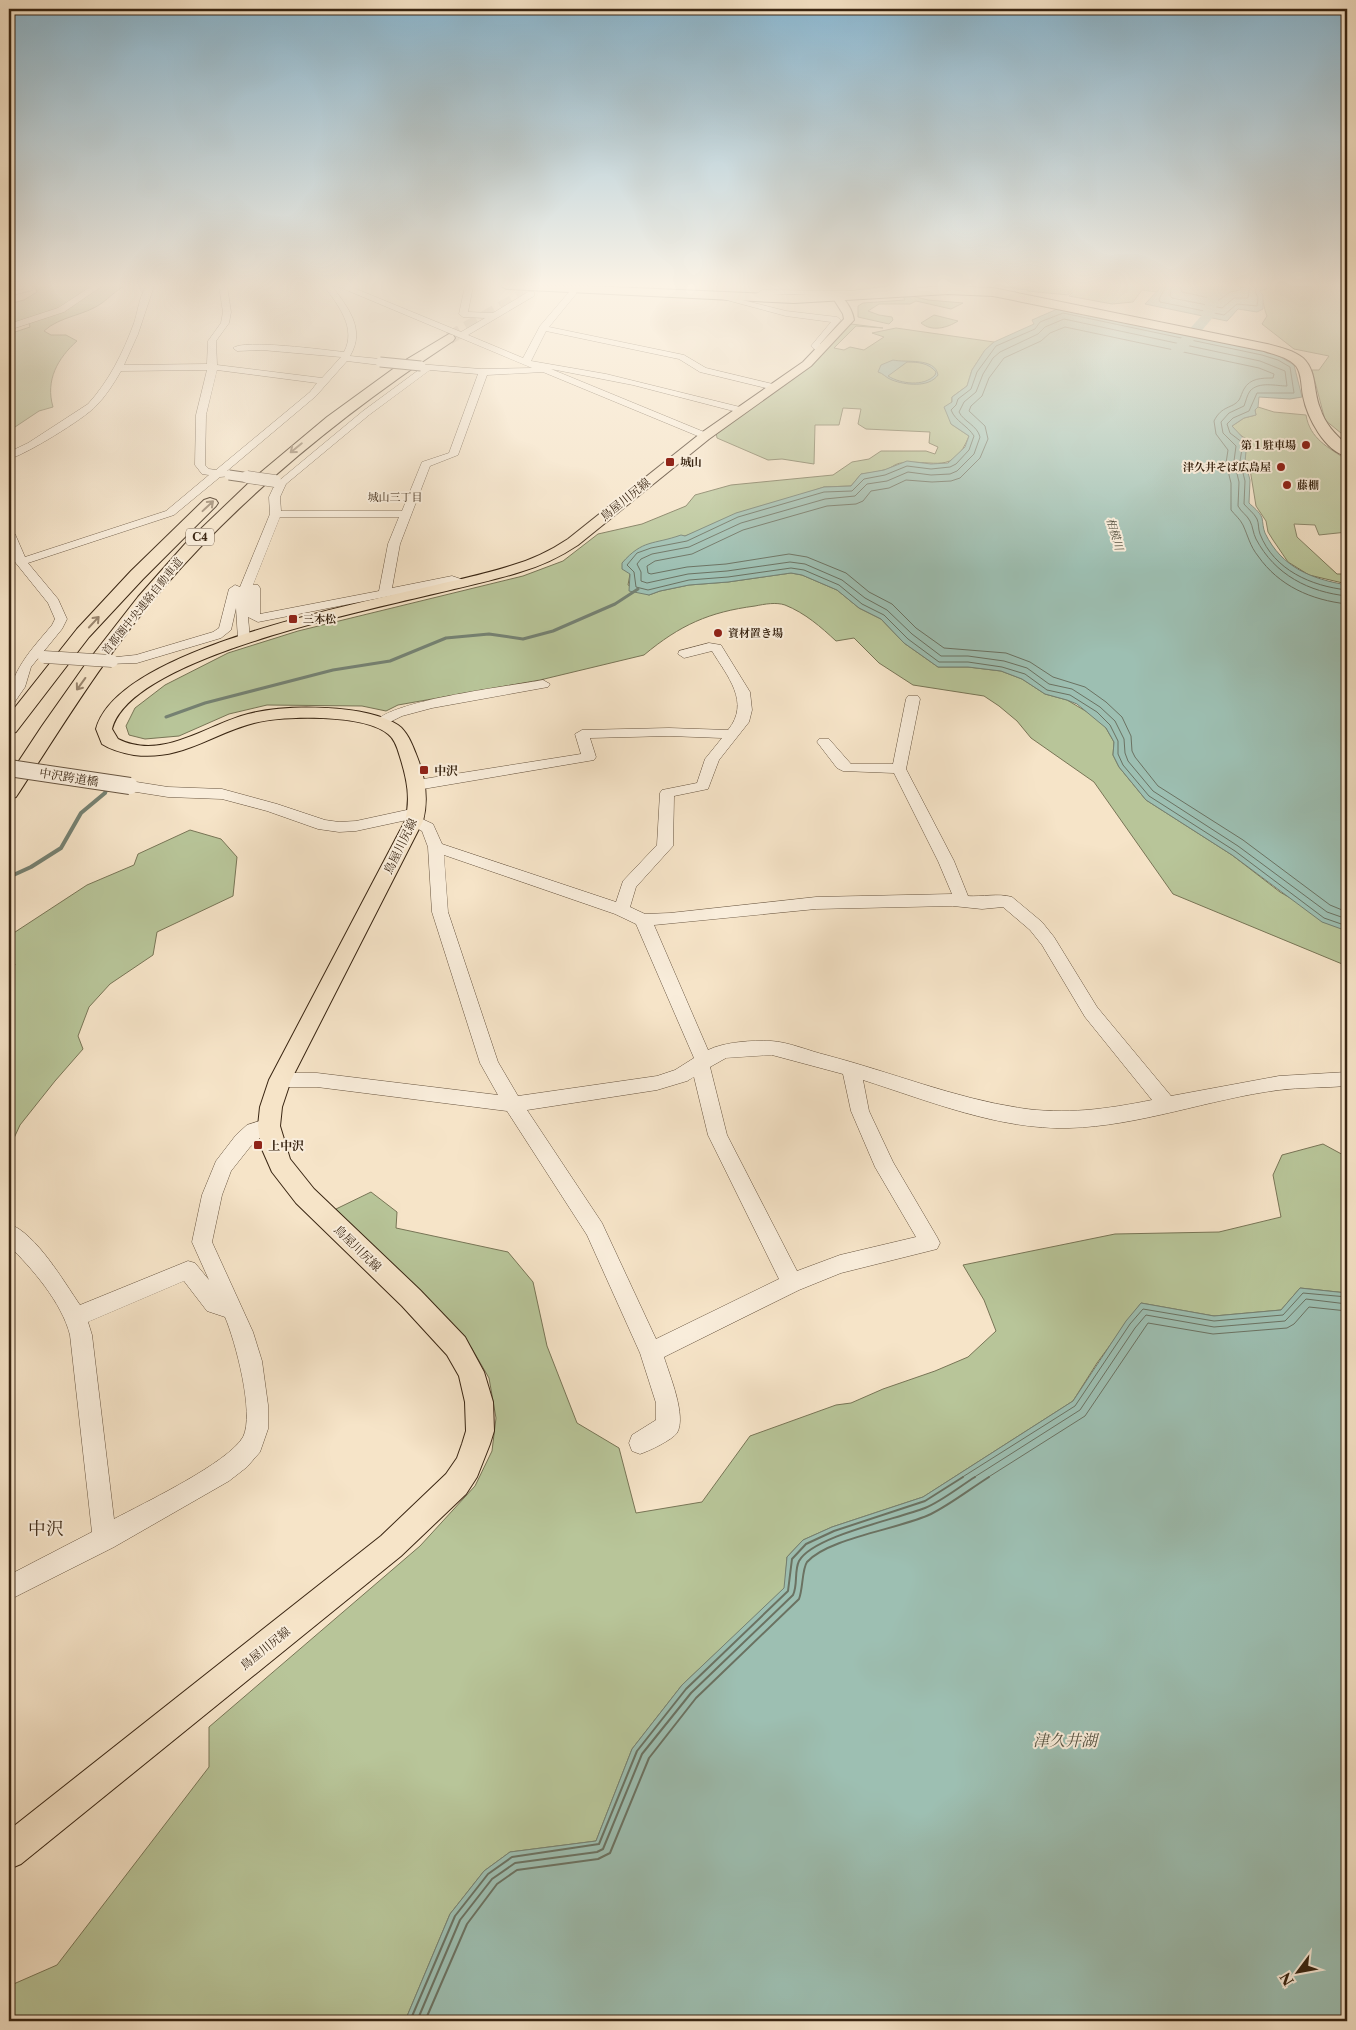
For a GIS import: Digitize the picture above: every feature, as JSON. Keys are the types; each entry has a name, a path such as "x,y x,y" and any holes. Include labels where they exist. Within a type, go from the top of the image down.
{"highway":[{"name":"首都圏中央連絡自動車道","path":"9,728 83,633 173,538 228,487 310,421 376,381"},
{"name":"首都圏中央連絡自動車道","path":"9,792 38,745 112,642 157,584 248,489 318,429 384,381"},
{"path":"1308,381 1318,422 1347,452"}],"main road":[{"name":"鳥屋川尻線","path":"9,1852 391,1546 456,1484 467,1467 480,1431 479,1402 471,1372 456,1346 429,1316 318,1209 285,1173 276,1156 269,1126 271,1107 280,1080 415,817 417,785 407,753 400,739 394,729 382,722 356,716 267,715 237,723 192,744 158,750 124,747 113,743 106,737 104,729 108,719 120,704 143,683 182,663 244,639 311,618 520,568 562,550 705,436 783,381"}],"street":[{"path":"9,456 32,445 91,406 106,390 111,381"},
{"path":"210,381 201,415 200,465 206,472 278,481"},
{"path":"21,562 170,513 223,474 314,394 323,381"},
{"path":"244,639 242,594 276,514 274,496 278,481 407,381"},
{"path":"385,593 394,544 426,464 453,455 480,381"},
{"path":"569,381 705,436"},
{"path":"626,381 741,410"},
{"path":"748,381 774,387"},
{"path":"276,514 406,514"},
{"path":"9,534 21,562 54,602 61,619 38,656 22,670 18,687 9,700"},
{"path":"256,564 262,570 255,582 252,594 252,606 256,618 452,580 460,583"},
{"path":"38,656 112,661 137,659 222,632 225,630 231,602 240,580 246,570 256,564"},
{"path":"621,910 629,885 665,846 667,793 703,786 712,759 742,722 745,710 743,692 716,648 709,647 684,654"},
{"path":"382,722 398,713 423,706 543,684"},
{"path":"913,699 899,769 946,861 962,900"},
{"path":"417,785 589,757 582,734 669,732 731,734"},
{"path":"824,742 842,765 848,768 899,769"},
{"name":"中沢跨道橋","path":"9,768 168,792 222,794 272,807 323,825 339,827 415,817"},
{"path":"415,817 428,828 436,846 440,912 489,1063 513,1104 595,1229 651,1352 667,1404 668,1426 640,1443"},
{"path":"436,846 621,910 643,920 670,919 816,902 962,900 982,903 1006,901 1036,926 1048,941 1092,1012 1165,1104"},
{"path":"643,920 702,1063 718,1135 792,1283"},
{"path":"280,1080 317,1080 513,1104 657,1083 681,1076 723,1051 772,1048 851,1069 969,1106 1047,1119 1104,1117 1279,1083 1347,1079"},
{"path":"651,1352 792,1283 840,1264 930,1243 885,1167 860,1111 851,1069"},
{"path":"9,1588 105,1538 221,1473 252,1444 257,1429 258,1405 249,1354 232,1309 202,1247 202,1238 212,1195 223,1167 249,1136 269,1126"},
{"path":"9,1233 36,1258 76,1317 81,1335 94,1458 105,1538"},
{"path":"76,1317 188,1270 214,1304 232,1309"}],"green space":[{"path":"9,381 52,381 51,397 53,407 39,411 9,431"},
{"path":"786,381 969,381 967,386 952,397 951,424 969,436 956,457 942,463 900,463 876,472 861,474 851,486 824,487 685,536 677,537 630,574 628,585 649,595 689,585 728,582 791,573 802,575 837,590 859,608 881,619 904,643 938,667 968,667 1001,671 1022,679 1045,694 1067,700 1094,716 1106,728 1114,742 1113,755 1119,767 1146,800 1232,855 1280,892 1347,931 1347,966 1173,894 1094,782 1031,738 1017,721 999,706 984,696 913,685 879,663 854,638 836,641 806,616 782,604 767,604 709,616 683,628 644,655 540,680 398,705 386,711 362,706 267,705 229,714 179,736 145,739 129,735 126,726 135,708 165,685 228,653 298,631 523,576 563,561 598,534 642,524 686,506 695,495 731,485 833,475 852,462 869,459 881,451 926,451 935,454 938,447 929,443 930,432 866,429 858,424 861,409 843,408 839,425 815,425 814,464 782,459 768,460 717,438 716,432"},
{"path":"1315,381 1347,381 1347,438 1325,420"},
{"path":"1258,407 1274,412 1306,415 1311,430 1321,442 1347,460 1347,532 1319,535 1315,525 1294,524 1297,537 1337,574 1347,574 1347,584 1309,575 1288,562 1268,532 1266,521 1256,506 1249,463 1245,461 1246,439 1236,432 1232,426 1244,418 1256,415 1255,410"},
{"path":"190,830 221,839 237,857 233,896 157,932 153,955 110,984 89,1007 78,1036 83,1049 20,1125 9,1149 9,984 15,964 9,959 9,936 87,885 134,865 138,854"},
{"path":"1323,1144 1347,1157 1347,1293 1300,1288 1281,1310 1214,1316 1141,1303 1097,1363 1073,1401 923,1497 832,1527 803,1540 787,1557 785,1588 682,1685 632,1749 596,1841 510,1852 484,1871 450,1914 405,2021 9,2021 9,1986 57,1965 209,1767 209,1727 420,1546 475,1486 492,1451 496,1418 489,1378 471,1347 336,1209 371,1192 397,1212 396,1228 508,1252 533,1282 547,1346 577,1423 619,1448 636,1513 702,1502 750,1436 836,1405 851,1403 968,1357 996,1331 984,1300 963,1265 1115,1234 1219,1232 1281,1217 1273,1175 1282,1155"}],"water":[{"path":"894,381 919,383 931,381 923,384"},
{"name":"相模川","path":"969,381 1298,381 1302,397 1290,399 1259,397 1258,407 1255,410 1256,415 1244,418 1232,426 1247,442 1245,461 1250,480 1249,503 1261,516 1265,533 1272,545 1280,555 1299,570 1322,579 1347,585 1347,931 1322,922 1232,855 1146,800 1119,767 1113,755 1114,742 1106,728 1077,704 1045,694 1022,679 1001,671 968,667 938,667 904,643 881,619 859,608 837,590 802,575 791,573 728,582 689,585 649,595 629,591 630,574 622,569 622,563 629,555 643,546 681,535 685,536 736,513 824,487 851,486 861,474 884,470 907,461 931,464 948,463 965,447 969,436 951,424 944,407 952,402 952,397 967,386"},
{"name":"津久井湖","path":"1300,1288 1347,1293 1347,2021 405,2021 450,1914 484,1871 510,1852 596,1841 632,1749 682,1685 784,1588 787,1557 803,1540 832,1527 923,1497 1073,1401 1126,1321 1141,1303 1214,1316 1281,1310"}],"waterway":[{"path":"166,717 205,703 333,670 390,661 446,638 489,634 523,639 553,631 615,604 638,589"},
{"path":"9,877 31,867 61,848 81,813 105,793 107,787"}],"place":[{"name":"第１駐車場","path":"1306,445"},
{"name":"城山","path":"670,462"},
{"name":"津久井そば広島屋","path":"1281,467"},
{"name":"藤棚","path":"1287,485"},
{"name":"三本松","path":"293,619"},
{"name":"資材置き場","path":"718,633"},
{"name":"中沢","path":"424,770"},
{"name":"上中沢","path":"258,1145"}],"district":[{"name":"城山三丁目","path":"395,497"},
{"name":"中沢","path":"46,1529"}]}
